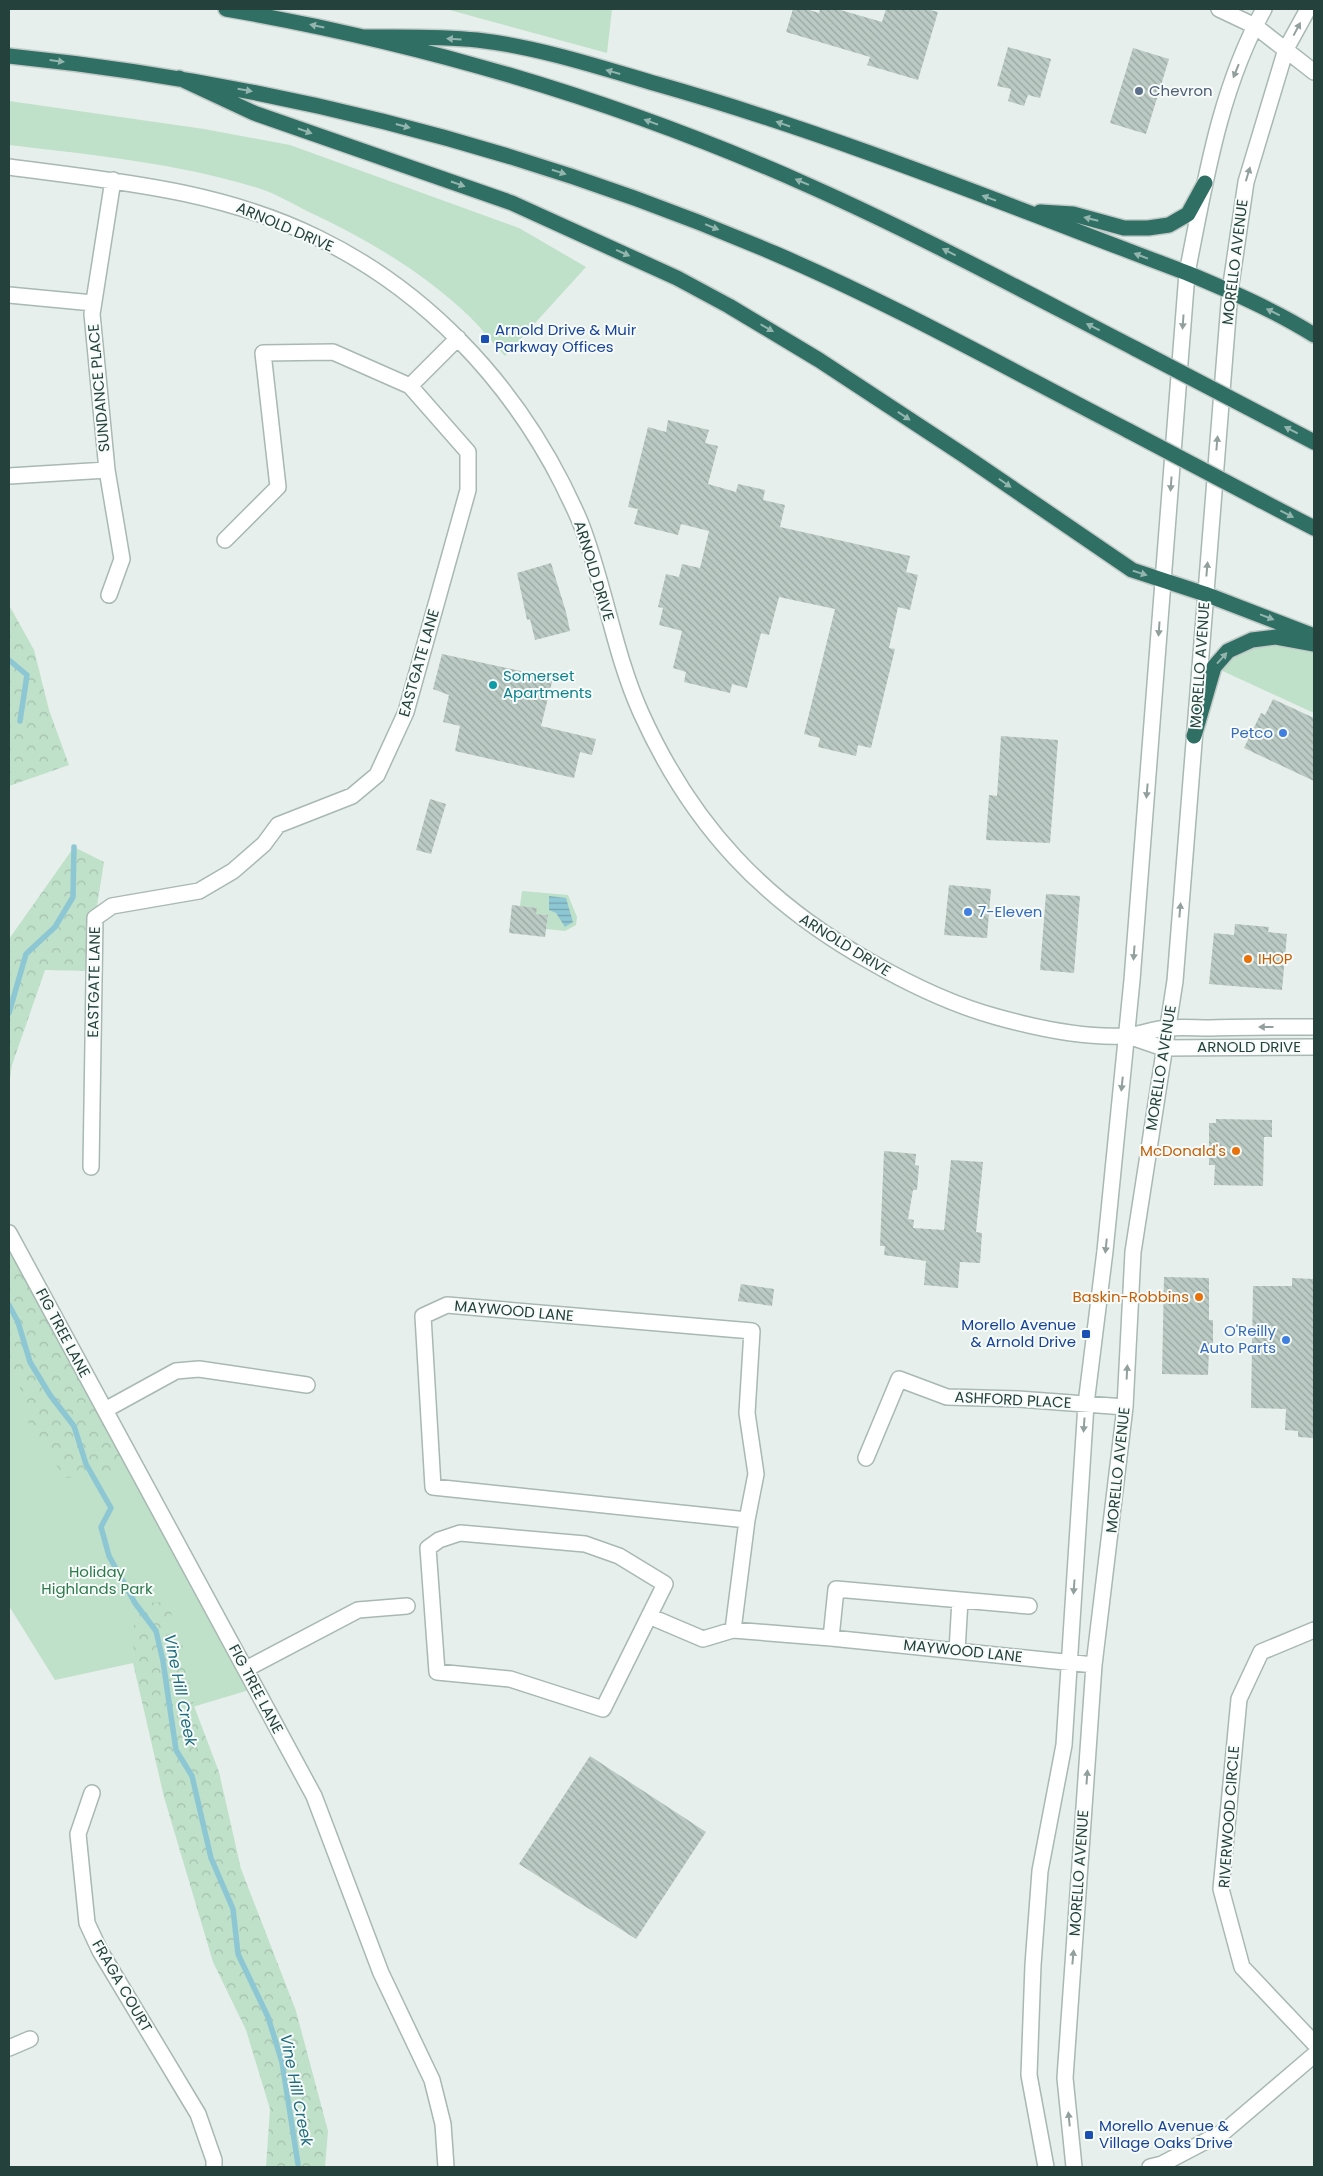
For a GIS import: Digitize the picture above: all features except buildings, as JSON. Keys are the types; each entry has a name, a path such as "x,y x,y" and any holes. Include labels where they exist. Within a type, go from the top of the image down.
{"highway":[{"path":"226,9 364,37 456,60 562,92 660,126 756,163 907,231 1314,442"},
{"path":"364,37 434,37 478,40 520,47 726,104 879,157 1187,273 1230,291 1314,335"},
{"path":"9,56 180,78 295,100 421,130 541,166 648,203 764,249 859,292 1314,528"},
{"path":"180,78 254,113 512,203 676,278 744,314 826,364 1132,570 1205,594 1314,636"},
{"path":"1024,211 1073,214 1124,228 1148,228 1169,225 1188,214 1205,183"},
{"path":"1194,736 1214,667 1228,651 1252,640 1276,637 1314,644"}],"street":[{"path":"1219,9 1255,26 1314,72"},
{"name":"MORELLO AVENUE","path":"1046,2167 1030,2075 1033,1965 1040,1871 1064,1745 1086,1404 1105,1252 1126,1036 1187,273 1205,183 1223,109 1255,26 1264,9"},
{"name":"MORELLO AVENUE","path":"1074,2167 1065,2078 1094,1665 1125,1407 1133,1252 1166,1028 1175,981 1230,291 1246,182 1286,49 1308,9"},
{"name":"ARNOLD DRIVE","path":"9,167 189,192 251,210 319,238 375,271 458,338 496,380 529,424 556,472 580,521 594,562 620,657 636,701 676,782 703,820 760,885 793,913 831,940 906,982 950,1000 1002,1019 1080,1034 1126,1036 1166,1028 1314,1027"},
{"name":"SUNDANCE PLACE","path":"109,595 122,559 107,470 92,314 113,180"},
{"path":"9,295 93,304"},
{"path":"410,386 458,338"},
{"name":"EASTGATE LANE","path":"91,1167 95,918 112,906 199,891 233,871 264,844 278,825 352,796 377,775 406,712 468,490 468,452 410,386 333,352 263,353 278,488 224,540"},
{"path":"9,476 107,470"},
{"name":"ARNOLD DRIVE","path":"1126,1036 1163,1048 1314,1047"},
{"name":"FIG TREE LANE","path":"9,1233 314,1796 381,1973 432,2080 443,2124 446,2167"},
{"name":"MAYWOOD LANE","path":"733,1630 746,1520 756,1474 747,1413 752,1331 447,1305 423,1316 433,1487 746,1520"},
{"path":"104,1410 176,1371 199,1369 307,1385"},
{"name":"ASHFORD PLACE","path":"866,1458 899,1379 947,1397 1018,1399 1125,1407"},
{"path":"460,1533 585,1544 619,1556 665,1584 649,1616 603,1709 510,1679 437,1672 428,1548 439,1540 460,1533"},
{"path":"832,1638 836,1589 1029,1606"},
{"path":"957,1651 960,1600"},
{"path":"246,1669 358,1610 407,1606"},
{"name":"MAYWOOD LANE","path":"649,1616 702,1639 733,1630 832,1638 1094,1665"},
{"name":"RIVERWOOD CIRCLE","path":"1314,1630 1261,1652 1239,1699 1221,1889 1242,1967 1314,2043"},
{"name":"FRAGA COURT","path":"92,1793 78,1834 87,1923 100,1951 198,2114 214,2160 214,2167"},
{"path":"9,2048 30,2039"},
{"path":"1150,2167 1162,2164 1225,2131 1314,2054"}],"green space":[{"path":"446,9 612,9 607,53"},
{"path":"9,101 204,129 290,145 519,228 586,267 505,356 470,317 433,285 394,258 352,233 271,193 227,179 166,166 103,156 9,145"},
{"path":"9,605 34,650 49,710 69,765 9,786"},
{"path":"1252,640 1314,644 1314,713 1214,667"},
{"path":"74,847 104,862 95,918 94,971 45,970 12,1065 9,1086 9,939"},
{"path":"522,891 568,895 577,917 576,925 565,931 546,929 548,915 536,914 536,908 520,906"},
{"name":"Holiday Highlands Park","path":"9,1233 256,1688 169,1714 151,1654 133,1663 55,1680 9,1606"},
{"path":"9,1233 137,1470 65,1478 29,1425 17,1376 9,1364"},
{"path":"167,1602 182,1642 194,1706 219,1772 241,1869 296,2011 328,2131 325,2167 266,2167 270,2109 246,2030 213,1962 164,1797 133,1663 135,1603"}],"water":[{"path":"549,896 566,898 573,922 565,927 556,913 549,910"}],"waterway":[{"name":"Vine Hill Creek","path":"9,660 27,675 20,721"},
{"name":"Vine Hill Creek","path":"9,1013 26,954 55,927 73,897 74,847"},
{"name":"Vine Hill Creek","path":"9,1305 18,1322 30,1362 50,1395 74,1426 86,1464 111,1508 101,1527 109,1556 135,1603 156,1631 163,1661 176,1750 192,1776 211,1858 233,1909 238,1954 268,2017 282,2062 298,2164"}],"place":[{"name":"Chevron","path":"1139,91"},
{"name":"Arnold Drive & Muir Parkway Offices","path":"485,339"},
{"name":"Somerset Apartments","path":"493,685"},
{"name":"Petco","path":"1283,733"},
{"name":"7-Eleven","path":"968,912"},
{"name":"IHOP","path":"1248,959"},
{"name":"McDonald's","path":"1236,1151"},
{"name":"Baskin-Robbins","path":"1199,1297"},
{"name":"Morello Avenue & Arnold Drive","path":"1086,1334"},
{"name":"O'Reilly Auto Parts","path":"1286,1340"},
{"name":"Morello Avenue & Village Oaks Drive","path":"1089,2135"}]}
